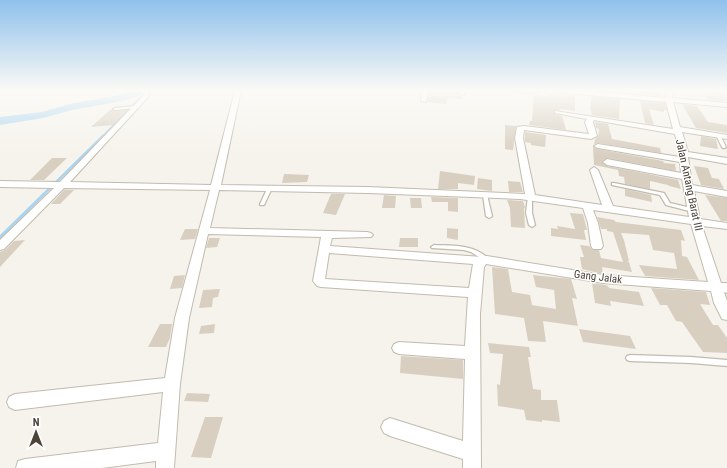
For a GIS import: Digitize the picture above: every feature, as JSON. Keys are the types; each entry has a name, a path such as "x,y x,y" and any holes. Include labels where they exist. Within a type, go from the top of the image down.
{"street":[{"path":"0,246 57,184 130,112"},
{"path":"25,468 166,460 172,384 184,311 216,187 233,112"},
{"path":"557,112 727,137"},
{"name":"Jalan Antang Barat III","path":"674,112 684,157 695,221 722,287 721,303 727,314"},
{"path":"530,197 519,138 520,129 524,128 591,137 593,136 590,122 591,118"},
{"path":"598,146 727,161"},
{"path":"607,162 688,182 727,194"},
{"path":"594,170 609,210"},
{"path":"0,184 382,190 485,194 530,197 609,210 727,226"},
{"path":"587,206 593,223 597,246"},
{"path":"204,231 367,234"},
{"path":"327,234 319,277 321,283 475,293"},
{"name":"Gang Jalak","path":"324,249 484,260 603,279 722,287"},
{"path":"390,427 472,460 472,353 475,293 478,266 484,260"},
{"path":"398,348 472,353"},
{"path":"15,402 172,384"}],"lane":[{"path":"718,135 724,147"},
{"path":"614,184 662,194 668,204 693,210"},
{"path":"262,204 270,188"},
{"path":"485,194 488,216"},
{"path":"530,197 529,213 532,225"},
{"path":"434,247 465,248 473,251 484,260"},
{"path":"630,358 668,360 694,359 727,363"}],"building":[{"path":"108,112 125,112 113,125 91,127"},
{"path":"533,112 554,112 555,114 562,116 566,130 529,125 530,121 532,121"},
{"path":"591,112 619,112 619,119 592,115"},
{"path":"642,112 650,112 654,125 645,123"},
{"path":"687,112 701,112 708,122 727,125 727,133 696,128"},
{"path":"595,122 608,124 612,139 660,148 661,153 598,143 594,144 595,139 598,137 599,129 596,128"},
{"path":"505,125 516,126 513,150 505,149"},
{"path":"525,132 546,135 545,147 531,145 531,143 525,142"},
{"path":"701,136 716,139 718,149 700,146"},
{"path":"593,147 663,161 664,163 675,164 676,171 607,158 602,162 607,166 678,180 681,189 650,181 650,189 625,184 624,177 619,176 618,170 594,165"},
{"path":"52,158 67,158 44,180 30,180"},
{"path":"694,166 708,168 712,178 719,179 724,189 701,185"},
{"path":"440,171 475,176 474,185 458,183 458,189 438,189"},
{"path":"284,174 309,175 307,182 282,183"},
{"path":"478,178 492,180 492,191 477,189"},
{"path":"508,181 520,182 523,192 509,192"},
{"path":"625,189 651,195 652,202 625,196"},
{"path":"64,190 74,190 60,204 51,204"},
{"path":"331,194 345,194 336,215 323,213"},
{"path":"384,195 396,196 395,208 382,208"},
{"path":"705,195 727,198 727,221 721,221"},
{"path":"431,197 458,198 458,212 448,211 448,202 432,202"},
{"path":"410,198 421,198 422,208 411,208"},
{"path":"507,200 523,201 525,207 525,228 511,227 510,208"},
{"path":"570,213 583,214 587,230 584,230 586,240 551,236 551,228 558,229 557,226 575,229"},
{"path":"597,217 614,220 616,222 681,230 685,241 681,240 682,256 687,257 699,280 645,276 639,265 677,269 674,253 653,250 649,235 621,233 629,261 627,262 629,262 632,272 602,267 603,274 582,269 580,257 584,257 580,245 589,246 593,250 599,250 601,258 623,262 613,232 607,231 607,229 601,229"},
{"path":"447,228 458,229 458,240 447,238"},
{"path":"185,229 198,229 195,239 180,240"},
{"path":"209,238 220,238 217,247 206,248"},
{"path":"400,238 418,238 418,247 399,247"},
{"path":"25,240 0,267 0,252 5,250 14,241"},
{"path":"492,267 508,269 512,292 530,295 532,305 556,309 554,290 536,287 533,275 571,279 577,299 572,298 578,326 543,321 546,342 528,341 524,318 495,314"},
{"path":"185,275 182,288 170,289 174,276"},
{"path":"592,283 605,285 609,288 639,292 644,306 610,301 611,306 595,303"},
{"path":"651,288 706,292 710,305 700,304 713,325 718,325 727,338 727,353 703,352 682,322 676,321 667,305 660,305"},
{"path":"220,289 218,297 213,298 212,307 199,308 203,290"},
{"path":"160,324 172,324 170,338 166,347 148,347"},
{"path":"215,324 214,333 199,334 201,326"},
{"path":"579,329 630,336 636,349 583,342"},
{"path":"488,343 529,347 531,357 528,357 533,389 541,390 541,400 557,400 560,422 526,420 524,410 498,406 497,384 500,385 503,354 490,353"},
{"path":"401,356 463,360 463,379 400,373"},
{"path":"187,393 210,394 208,402 184,401"},
{"path":"205,417 223,417 211,458 191,457"}],"waterway":[{"path":"0,121 43,115 54,112"},
{"path":"102,137 127,112"},
{"path":"43,195 102,137"},
{"path":"0,237 44,194"}]}
